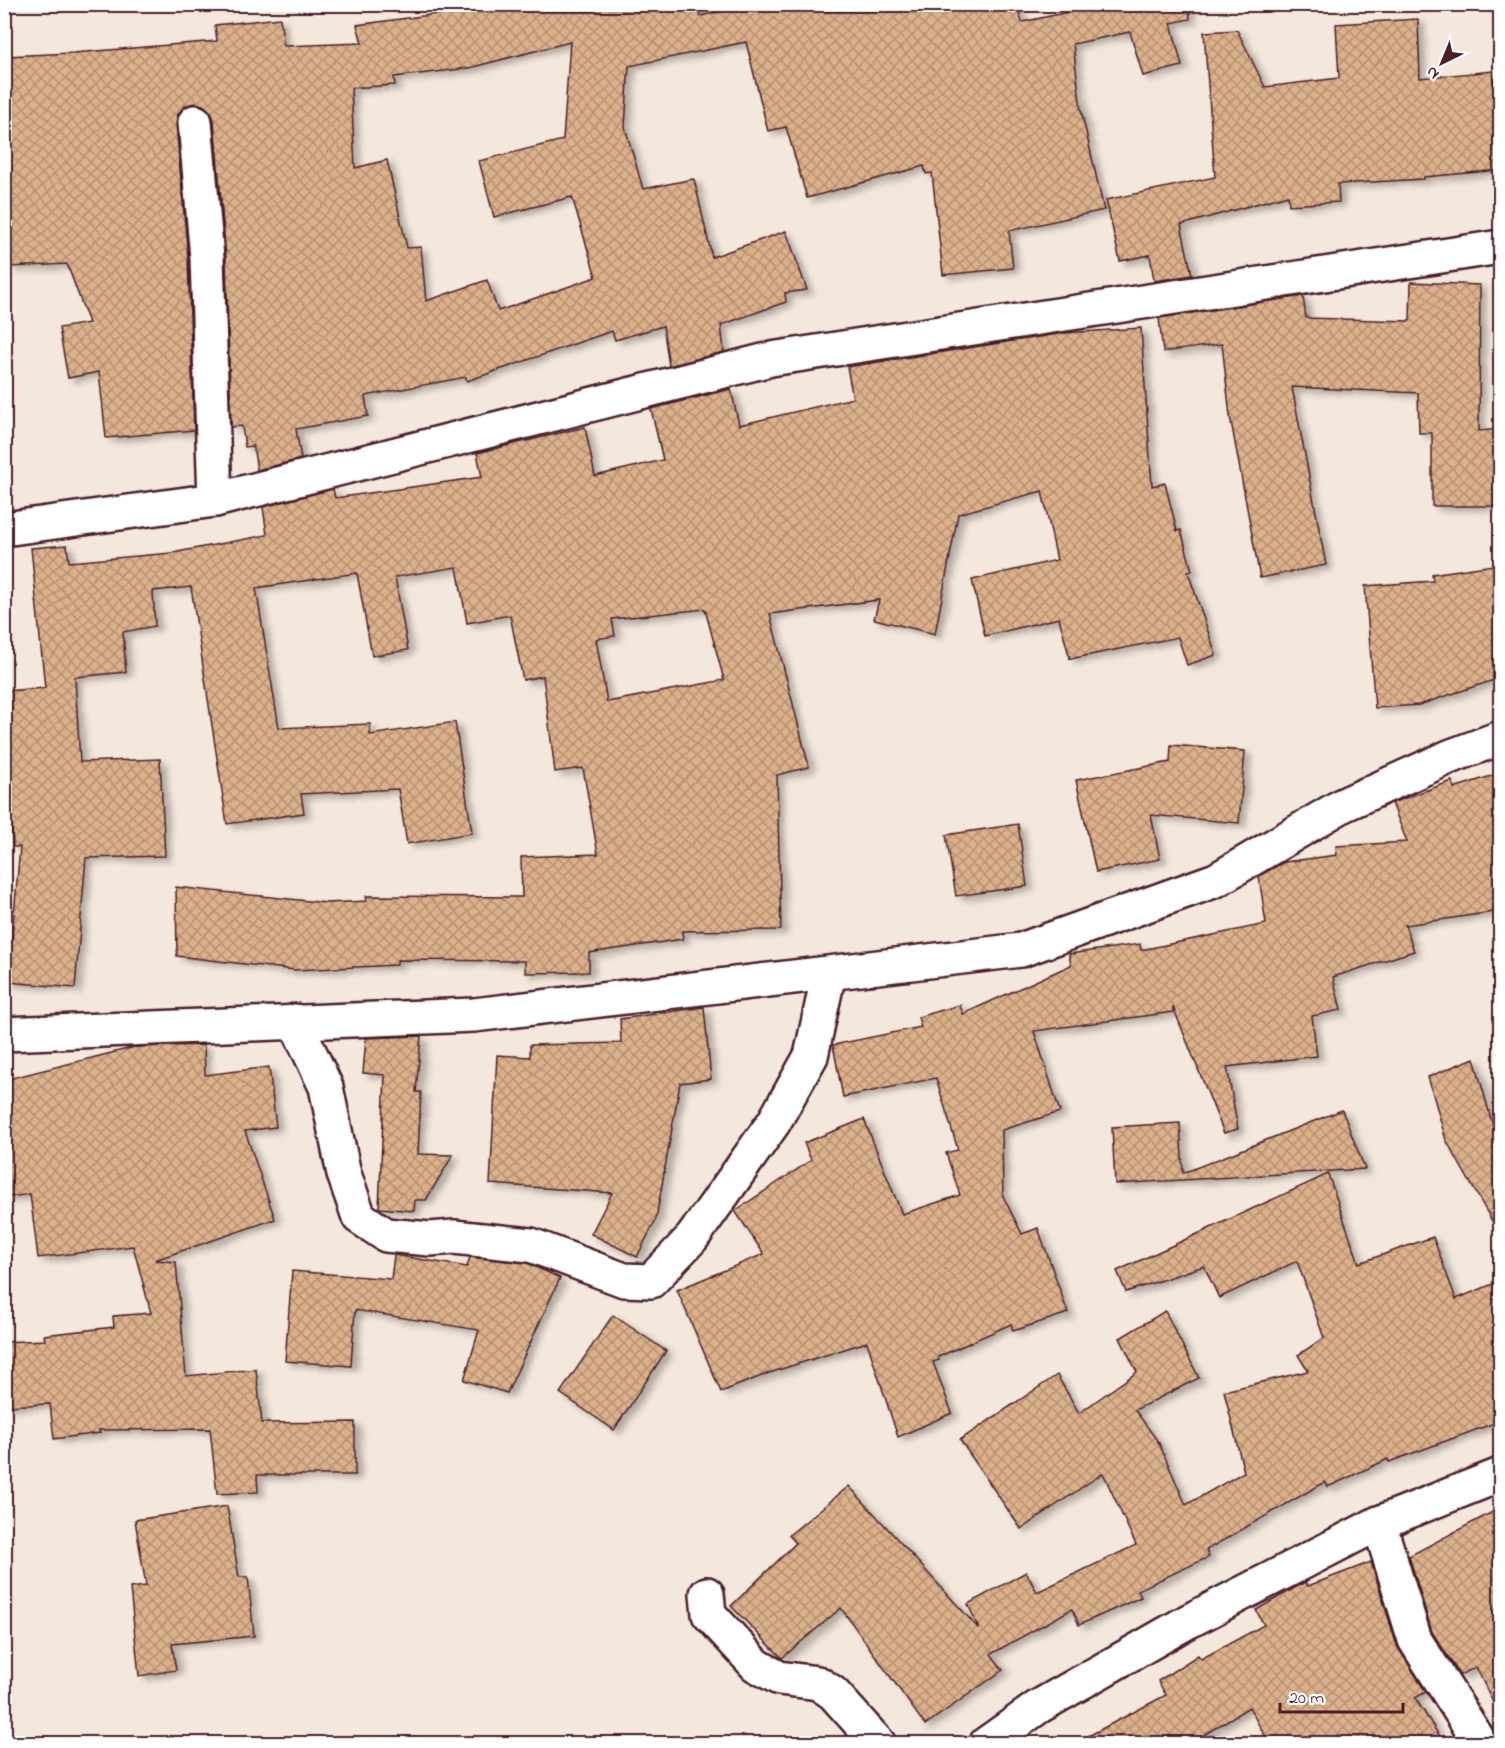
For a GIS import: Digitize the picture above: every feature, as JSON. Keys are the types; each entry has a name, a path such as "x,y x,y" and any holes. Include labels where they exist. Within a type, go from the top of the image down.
{"street":[{"path":"195,122 207,258 215,500"},
{"path":"4,529 215,500 771,358 1500,247"},
{"path":"4,1034 474,1015 1021,950 1216,880 1343,806 1449,757 1500,738"},
{"path":"295,1021 326,1087 344,1174 359,1218 386,1235 430,1239 454,1237 531,1245 624,1280 651,1281 692,1238 774,1122 811,1056 829,973"},
{"path":"986,1743 1038,1707 1187,1622 1379,1523 1500,1475"},
{"path":"1379,1523 1415,1640 1481,1743"},
{"path":"707,1593 709,1614 756,1665 779,1678 818,1683 832,1693 879,1743"}],"building":[{"path":"476,4 698,4 700,16 752,4 1017,4 1022,22 1105,4 1189,4 1190,19 1171,23 1182,66 1143,76 1130,32 1073,44 1081,110 1104,210 1009,231 1013,268 943,275 932,173 926,174 924,166 807,198 786,127 768,131 746,42 629,66 625,127 643,189 694,179 712,257 786,231 807,290 785,293 786,302 721,325 724,352 669,366 663,326 615,340 612,331 467,381 466,377 365,396 368,416 296,429 301,459 257,470 253,446 245,447 242,426 231,427 226,257 214,120 211,112 203,105 194,103 185,106 178,114 176,124 188,259 194,430 106,438 99,372 68,378 59,328 89,323 67,264 10,267 7,214 11,214 8,146 10,146 6,56 217,41 215,25 280,18 284,46 362,43 357,25 444,13","holes":["570,42 563,140 479,161 494,217 572,197 596,277 498,311 487,280 426,301 421,247 407,248 387,160 355,168 351,88 395,85 394,77 469,68"]},
{"path":"1418,19 1420,78 1493,71 1500,170 1424,177 1424,179 1338,184 1339,202 1289,205 1288,195 1181,225 1192,275 1154,281 1150,255 1120,261 1106,200 1215,177 1204,32 1237,30 1265,87 1339,78 1336,24"},
{"path":"1411,282 1480,285 1479,431 1500,429 1500,506 1432,506 1432,433 1419,433 1418,393 1292,387 1326,565 1260,578 1230,416 1222,344 1163,352 1159,318 1303,296 1306,318 1410,321"},
{"path":"1141,328 1152,486 1165,483 1177,531 1181,530 1192,571 1188,572 1216,655 1187,665 1178,637 1070,659 1059,618 985,636 972,580 1057,560 1042,491 958,514 935,634 874,619 879,600 770,614 809,767 777,775 781,930 682,931 683,939 589,953 589,972 525,973 525,961 397,960 397,965 295,970 177,956 176,887 327,903 367,901 366,896 522,897 521,857 598,854 583,768 555,772 543,676 523,680 510,615 467,623 457,567 395,577 408,650 372,656 357,573 256,588 279,728 370,724 370,735 455,722 472,833 407,844 398,789 301,794 304,813 227,824 191,587 153,591 155,626 123,632 126,672 75,677 80,762 160,759 165,856 86,858 75,988 8,982 20,847 13,847 4,743 4,691 45,688 31,548 67,545 69,562 172,553 267,535 263,507 333,489 335,498 482,477 477,453 585,427 595,476 663,460 651,409 731,389 739,425 853,398 847,367 1065,333","holes":["705,609 724,680 607,702 596,639 615,636 612,619"]},
{"path":"1500,564 1500,678 1419,705 1375,708 1365,586 1433,581 1432,574"},
{"path":"1171,745 1245,751 1239,823 1151,815 1160,859 1096,872 1076,780 1170,762"},
{"path":"1500,773 1500,838 1495,840 1500,875 1500,911 1405,925 1414,951 1333,977 1341,1010 1312,1016 1317,1056 1227,1067 1238,1129 1224,1133 1173,1007 1173,1012 1034,1031 1060,1112 1002,1130 1003,1196 1022,1234 1038,1228 1068,1313 1013,1331 1011,1324 938,1357 939,1360 933,1362 952,1413 898,1437 867,1342 769,1373 721,1392 677,1290 764,1254 735,1211 811,1160 804,1143 864,1119 902,1214 960,1195 946,1153 958,1150 936,1078 843,1097 833,1045 921,1027 918,1017 960,1005 963,1014 1071,965 1069,954 1140,944 1141,950 1266,924 1259,876 1284,862 1337,855 1336,846 1407,842 1392,803 1452,781 1454,788"},
{"path":"1018,824 1027,886 956,896 946,835"},
{"path":"704,1007 711,1079 680,1083 656,1219 637,1257 591,1234 612,1193 490,1184 497,1055 530,1057 530,1045 621,1043 620,1019"},
{"path":"421,1036 416,1092 421,1092 418,1154 453,1155 426,1200 415,1200 414,1211 379,1208 385,1075 363,1073 366,1038"},
{"path":"204,1045 205,1075 269,1067 276,1127 245,1131 275,1219 155,1260 176,1262 186,1376 256,1369 262,1423 355,1422 355,1475 257,1475 258,1492 217,1494 210,1429 99,1430 100,1433 54,1439 50,1404 4,1406 4,1342 45,1340 44,1335 114,1327 113,1316 151,1313 133,1246 38,1258 30,1194 4,1198 4,1080 135,1047"},
{"path":"1474,1058 1500,1151 1500,1235 1446,1140 1428,1077"},
{"path":"1342,1110 1365,1169 1115,1184 1112,1127 1180,1123 1183,1173"},
{"path":"1328,1174 1359,1263 1433,1237 1456,1299 1500,1281 1500,1421 1389,1462 1388,1459 1328,1487 1325,1482 1206,1550 1209,1557 1138,1590 1141,1597 1079,1625 1072,1609 991,1654 1003,1670 925,1725 841,1608 782,1658 731,1606 796,1543 789,1535 849,1486 979,1629 968,1604 1026,1572 1037,1592 1136,1545 1103,1473 1021,1529 960,1440 1057,1375 1079,1413 1137,1372 1120,1338 1165,1311 1199,1378 1135,1410 1159,1443 1186,1505 1244,1472 1224,1391 1308,1371 1298,1355 1324,1338 1297,1261 1219,1298 1204,1266 1126,1292 1117,1271"},
{"path":"394,1255 467,1267 470,1257 527,1263 560,1278 507,1393 464,1380 479,1330 355,1310 351,1366 285,1361 292,1271 391,1279"},
{"path":"613,1315 666,1351 614,1430 560,1393"},
{"path":"227,1506 239,1577 248,1577 254,1636 172,1644 176,1670 139,1676 130,1588 146,1586 135,1520"},
{"path":"1500,1508 1500,1717 1476,1667 1460,1675 1432,1632 1409,1556"},
{"path":"1371,1562 1397,1646 1426,1692 1415,1698 1444,1743 1269,1743 1249,1707 1191,1743 1075,1743 1166,1695 1158,1681 1198,1655 1201,1659 1264,1625 1256,1610 1305,1582 1308,1586"}]}
